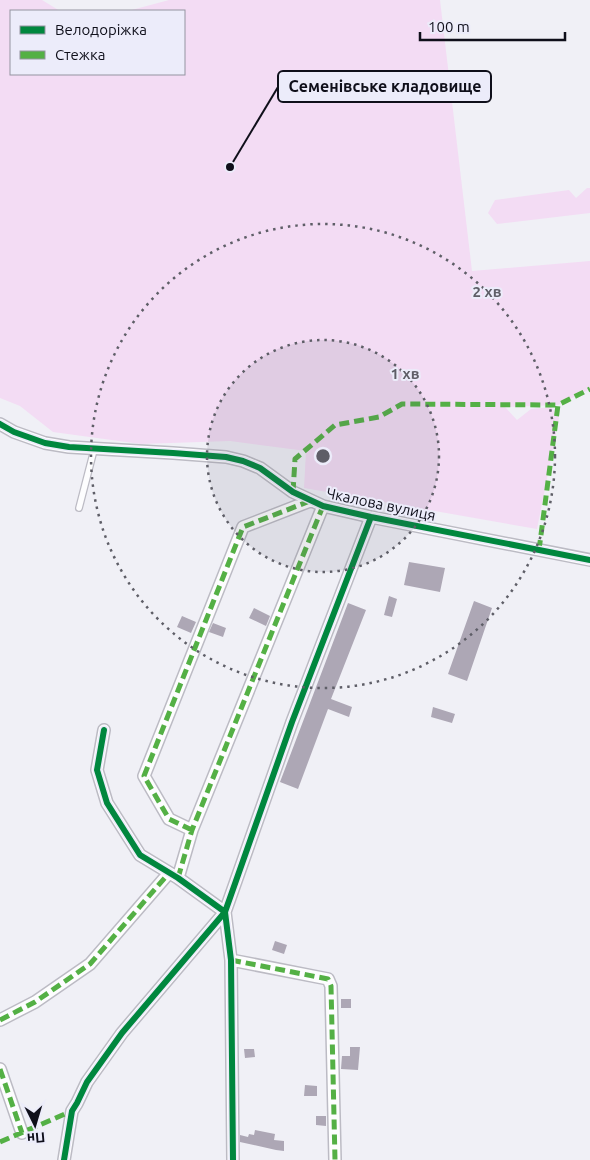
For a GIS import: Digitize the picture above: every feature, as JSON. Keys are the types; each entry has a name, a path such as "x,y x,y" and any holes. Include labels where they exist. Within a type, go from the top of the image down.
{"street":[{"name":"Чкалова вулиця","path":"0,424 14,432 69,448 226,457 260,468 293,492 323,506 590,560"},
{"path":"192,830 169,818 144,776 243,527 310,500"},
{"path":"0,1020 35,1002 90,964 174,876 323,506"},
{"path":"64,1160 72,1111 87,1082 122,1033 225,912 292,722 371,517"},
{"path":"104,730 97,770 107,803 140,855 225,912 231,960 232,1160"},
{"path":"231,960 328,979 331,986 335,1160"},
{"path":"0,1069 22,1133"}],"lane":[{"path":"79,508 94,450"}],"shaded area":[{"path":"0,0 42,0 58,10 10,10 10,75 185,75 185,10 132,10 169,0 440,0 472,271 590,261 590,389 558,405 505,407 517,420 531,409 551,407 559,418 537,529 304,488 306,451 230,441 141,444 53,432 20,406 0,398"},
{"path":"587,188 590,188 590,213 497,224 488,213 495,200 569,190 576,198"}],"building":[{"path":"409,562 445,568 440,592 404,585"},
{"path":"389,596 397,599 392,617 384,615"},
{"path":"474,601 492,608 467,681 448,674"},
{"path":"348,603 366,610 331,699 352,707 349,717 328,709 298,789 280,782"},
{"path":"254,608 270,616 266,626 249,618"},
{"path":"182,616 196,622 191,633 177,627"},
{"path":"213,623 226,628 223,637 209,632"},
{"path":"433,707 455,714 452,723 431,717"},
{"path":"275,941 287,945 284,954 272,950"},
{"path":"341,999 351,999 351,1008 341,1008"},
{"path":"350,1047 360,1047 358,1070 341,1069 342,1056 350,1056"},
{"path":"244,1049 254,1049 255,1057 245,1058"},
{"path":"305,1085 317,1086 317,1096 304,1096"},
{"path":"316,1116 326,1116 326,1126 316,1125"},
{"path":"255,1130 275,1134 274,1140 284,1141 284,1151 240,1142 240,1135 248,1137 249,1134 254,1135"}],"marked path":[{"path":"539,550 558,405 590,389"},
{"path":"293,492 295,459 335,425 379,417 402,404 558,405"},
{"path":"192,830 169,819 144,776 243,527 310,501"},
{"path":"178,878 192,830 323,506"},
{"path":"0,1020 35,1002 90,964 169,873"},
{"path":"231,960 328,979 331,986 335,1160"},
{"path":"0,1069 22,1133"},
{"path":"0,1142 72,1111"}],"cycle path":[{"path":"0,424 14,432 45,443 69,447 226,457 260,468 293,492 323,506 590,560"},
{"path":"233,1160 231,960 225,912 292,722 371,517"},
{"path":"64,1160 72,1111 87,1082 122,1033 225,912 178,878 140,855 107,803 97,770 104,730"}],"place":[{"name":"Семенівське кладовище","path":"230,167"}]}
